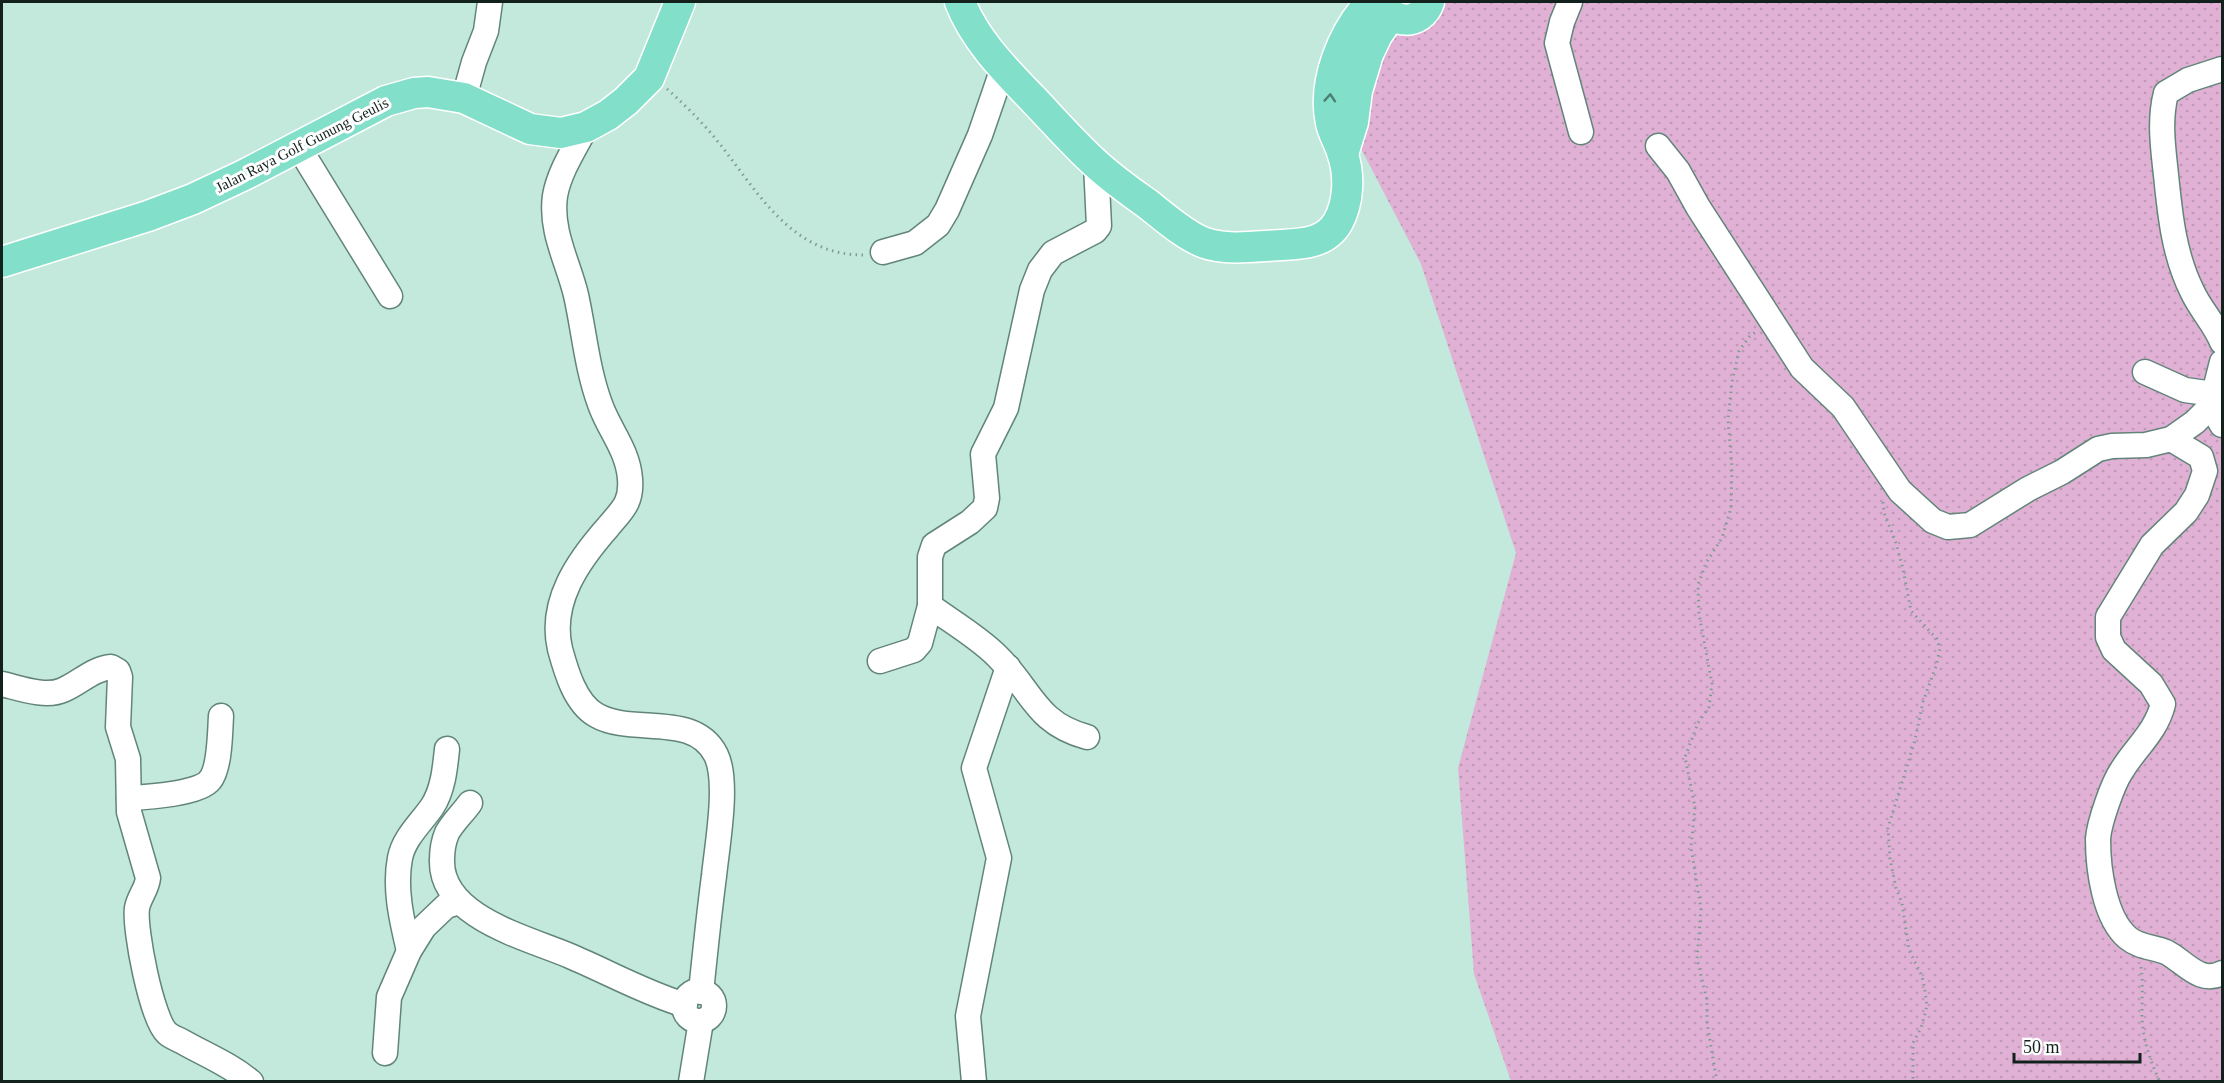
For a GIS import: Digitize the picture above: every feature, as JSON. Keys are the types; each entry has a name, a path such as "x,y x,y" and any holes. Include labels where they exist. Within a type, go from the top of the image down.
{"main road":[{"name":"Jalan Raya Golf Gunung Geulis","path":"2,262 148,216 234,180 386,101 414,93 428,92 464,98 530,129 561,133 586,127 608,115 626,101 649,78 680,2"},
{"path":"960,2 966,18 979,39 1003,68 1096,164 1161,215 1197,239 1216,246 1237,247 1315,241 1326,236 1337,224 1344,208 1347,189 1347,171 1343,154 1353,122 1357,91 1368,54 1377,35 1382,6 1406,20 1413,19 1425,10 1429,2"}],"street":[{"path":"464,98 486,31 490,2"},
{"path":"1570,2 1557,43 1581,132"},
{"path":"883,252 915,243 938,225 947,210 980,135 1003,68"},
{"path":"2223,69 2188,81 2166,93 2162,107 2161,135 2173,236 2181,266 2192,291 2223,342"},
{"path":"586,127 560,180 554,208 559,242 575,294 591,377 600,407 626,458 630,479 629,496 624,511 608,526 576,569 559,604 556,624 560,648 570,679 580,700 596,715 622,723 695,733 707,740 717,757 722,781 720,819 695,1006 691,1082"},
{"path":"298,146 390,296"},
{"path":"1658,146 1678,171 1698,207 1732,256 1770,321 1802,368 1843,407 1900,491 1933,521 1948,527 1975,523 2028,489 2062,472 2098,449 2106,446 2146,445 2171,439 2216,408 2223,362"},
{"path":"880,661 914,651 920,643 930,606 930,557 934,545 970,522 984,508 987,498 982,454 1006,408 1032,290 1040,270 1053,254 1095,231 1099,226 1096,164"},
{"path":"2145,372 2185,390 2216,408"},
{"path":"2171,439 2201,457 2205,466 2204,477 2191,506 2152,545 2136,569 2108,617 2107,627 2108,637 2114,650 2151,684 2163,704 2152,730 2121,770 2109,796 2098,837 2103,884 2109,911 2123,933 2137,944 2173,956 2193,972 2205,976 2223,973"},
{"path":"930,606 994,653 1018,678 1036,706 1047,718 1059,728 1087,737"},
{"path":"2,684 52,693 62,691 98,670 111,667 116,669 120,677 118,727 128,759 129,812 148,878 137,909 138,930 156,1016 167,1034 226,1065 251,1082"},
{"path":"974,1082 968,1016 999,858 974,768 1008,667"},
{"path":"129,798 194,789 209,782 216,761 221,716"},
{"path":"409,951 398,888 400,857 408,837 433,805 443,780 447,749"},
{"path":"470,803 447,833 442,852 445,878 450,891 459,902 484,920 508,931 654,994 695,1006"},
{"path":"385,1053 389,997 409,951 424,927 446,906 459,902"}],"path":[{"path":"649,78 666,88 689,109 758,196 809,243 835,251 860,255 883,252"},
{"path":"1717,1082 1707,1023 1707,1000 1697,959 1701,909 1691,847 1695,807 1685,757 1698,723 1708,707 1712,684 1699,614 1698,585 1706,563 1722,538 1731,508 1732,468 1728,420 1732,382 1739,351 1749,338 1770,321"},
{"path":"1888,474 1882,499 1884,513 1895,540 1911,611 1937,639 1940,649 1888,828 1890,859 1896,888 1902,903 1909,950 1922,976 1927,1006 1921,1028 1913,1043 1913,1082"},
{"path":"2137,944 2143,983 2143,1026 2152,1065 2160,1082"}],"shaded area":[{"path":"1432,2 2222,2 2222,1081 1511,1081 1474,974 1458,768 1516,553 1421,264 1342,112 1353,49"}]}
